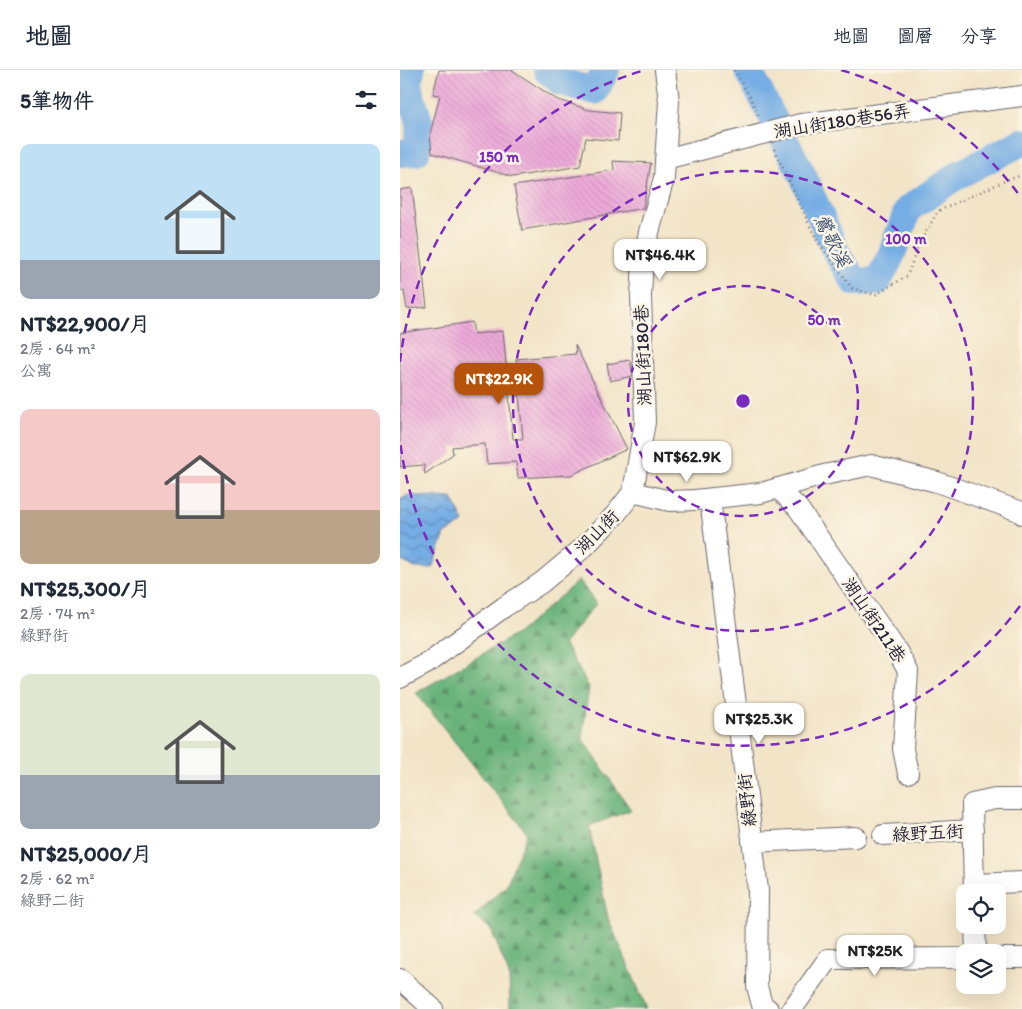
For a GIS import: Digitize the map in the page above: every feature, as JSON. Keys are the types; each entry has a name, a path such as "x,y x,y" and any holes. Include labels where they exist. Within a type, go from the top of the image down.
{"street":[{"name":"湖山街180巷","path":"633,492 645,422 641,296 643,260 664,178 669,101 665,70"},
{"name":"湖山街180巷56弄","path":"665,159 801,124 1022,96"},
{"path":"633,492 670,501 710,499 761,493 824,475 871,465 937,482 1019,511 1022,514"},
{"name":"湖山街211巷","path":"778,488 798,508 897,651 908,671 903,749 908,773"},
{"name":"湖山街","path":"400,678 426,664 504,607 541,583 583,548 615,515 633,492"},
{"name":"綠野街","path":"710,499 758,890 756,986 762,1005 768,1009"},
{"path":"974,884 972,804 996,799 1022,799"},
{"name":"綠野五街","path":"882,835 973,830"},
{"path":"752,842 856,838"},
{"path":"1006,884 1022,882"},
{"path":"792,1009 828,960 956,958"},
{"path":"1006,958 1022,958"},
{"path":"402,986 433,1009"}],"path":[{"path":"734,70 749,95 816,238 852,288 875,295 907,276 919,244 938,211 1022,175"}],"green space":[{"path":"579,580 596,604 564,643 589,687 582,738 631,810 589,826 608,918 647,1009 510,1009 509,975 491,929 474,916 506,886 527,833 416,693 518,633"}],"water":[{"path":"408,495 452,498 464,522 445,534 432,568 415,568 400,560 400,500"}],"building":[{"path":"439,70 512,70 556,99 589,110 620,113 618,141 586,138 580,166 513,177 432,153 430,134 440,95 433,94"},
{"path":"613,161 651,163 643,208 522,230 514,186 614,170"},
{"path":"412,188 427,307 407,309 404,291 400,291 400,190"},
{"path":"472,322 474,334 503,331 513,439 523,439 516,359 576,354 575,345 627,449 571,475 518,478 516,462 487,464 485,444 452,447 453,454 425,474 424,465 400,467 400,333"},
{"path":"630,360 633,376 610,381 607,364"}],"waterway":[{"name":"鶯歌溪","path":"400,153 416,152 420,125 408,86 411,70"},
{"name":"鶯歌溪","path":"547,70 561,82 595,91 606,70"},
{"name":"鶯歌溪","path":"748,70 803,176 836,252 855,282 878,281 891,256 908,209 958,175 1022,142"}]}
